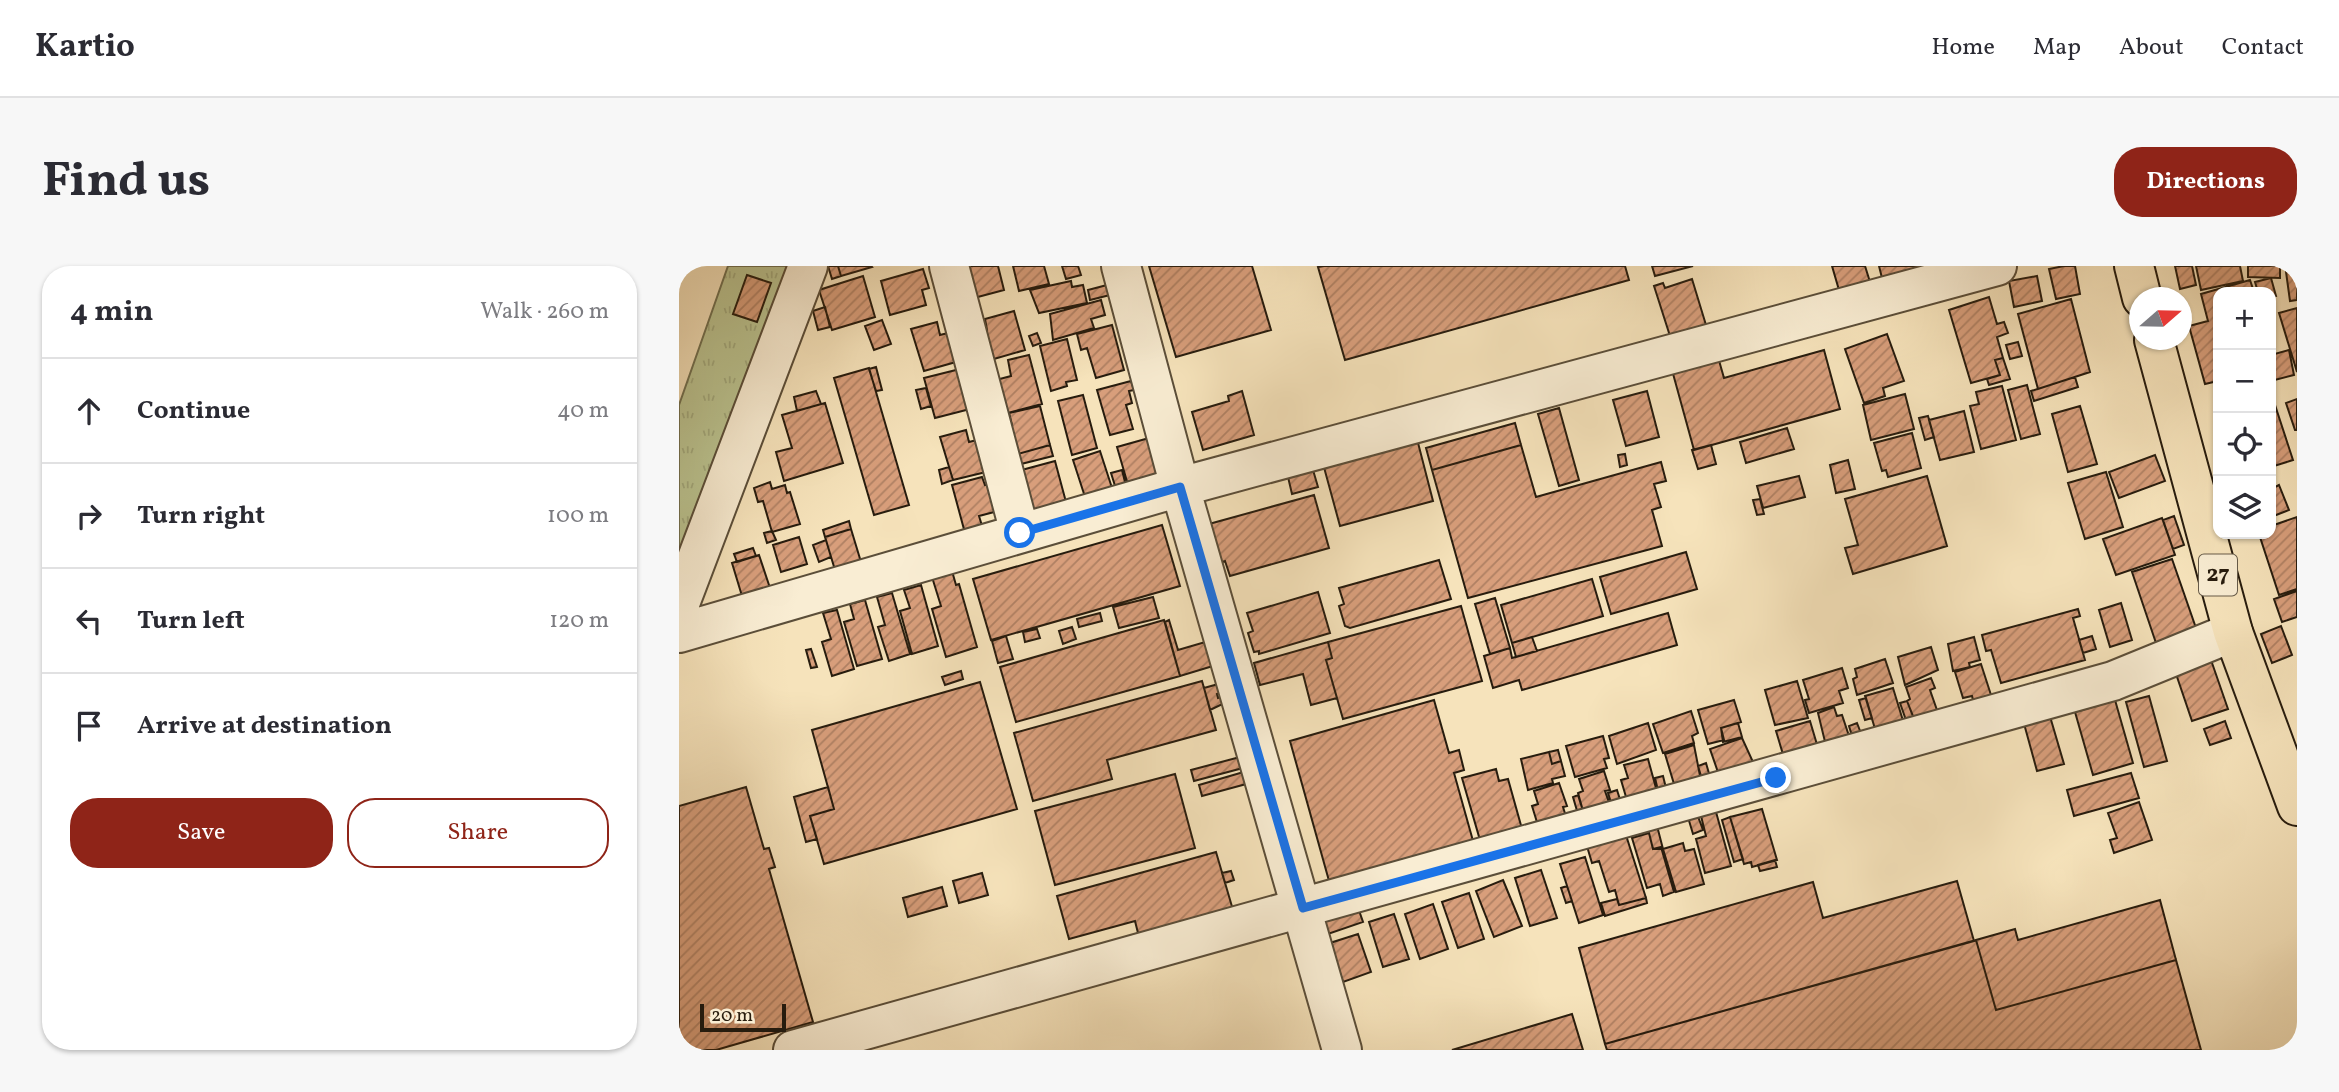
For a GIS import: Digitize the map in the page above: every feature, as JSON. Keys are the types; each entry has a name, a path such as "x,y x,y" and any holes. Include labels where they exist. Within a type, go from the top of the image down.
{"main road":[{"path":"2134,266 2140,287"},
{"name":"27","path":"2157,350 2233,632 2297,806"}],"street":[{"path":"679,606 808,266"},
{"path":"949,266 1020,533"},
{"path":"1121,266 1180,487 1342,1050"},
{"path":"679,634 1180,487 1997,266"},
{"path":"793,1050 2113,681 2233,632"}],"green space":[{"path":"728,266 813,266 679,649 679,405"}],"building":[{"path":"828,266 838,266 841,276 832,279"},
{"path":"838,266 871,266 872,267 841,276"},
{"path":"965,266 998,266 1004,290 974,298"},
{"path":"1013,266 1044,266 1049,284 1019,291"},
{"path":"1062,266 1078,266 1081,275 1066,279"},
{"path":"1149,266 1252,266 1271,330 1176,357"},
{"path":"1625,266 1629,280 1345,360 1318,267"},
{"path":"1652,266 1693,266 1655,276"},
{"path":"1832,266 1865,266 1870,282 1839,290"},
{"path":"1879,266 1928,266 1882,278"},
{"path":"2075,266 2080,294 2056,299 2049,269"},
{"path":"2175,266 2192,266 2196,285 2180,287"},
{"path":"2196,266 2240,266 2243,281 2201,290"},
{"path":"2248,266 2280,266 2280,278 2248,277"},
{"path":"923,269 929,288 922,290 926,305 890,315 881,281"},
{"path":"2297,271 2297,300 2290,301 2286,272"},
{"path":"747,275 771,283 757,322 733,314"},
{"path":"863,276 875,317 832,330 819,290"},
{"path":"2037,276 2042,301 2014,307 2009,281"},
{"path":"2271,278 2274,287 2256,287 2255,282"},
{"path":"1692,279 1706,325 1670,336 1654,286 1663,283 1665,288"},
{"path":"2250,280 2252,287 2226,287"},
{"path":"1071,281 1072,287 1083,285 1087,303 1039,313 1030,290"},
{"path":"1107,285 1110,295 1090,300 1088,290"},
{"path":"2213,291 2213,382 2205,384 2192,337 2192,325 2208,321 2201,294"},
{"path":"1989,297 1997,324 2004,322 2008,333 1997,337 2003,358 1995,360 2000,375 1971,383 1949,310"},
{"path":"2071,299 2090,372 2038,389 2018,314"},
{"path":"1101,300 1105,315 1091,319 1094,328 1053,340 1050,314"},
{"path":"825,307 830,327 818,330 813,311"},
{"path":"2297,308 2297,372 2279,313"},
{"path":"1014,311 1025,350 987,361 979,332 987,330 985,319"},
{"path":"882,320 891,344 874,350 865,326"},
{"path":"937,322 940,335 948,333 956,362 924,371 911,329"},
{"path":"1112,325 1124,370 1096,378 1087,348 1081,350 1077,334"},
{"path":"1037,333 1041,343 1033,346 1029,336"},
{"path":"1887,334 1904,381 1883,388 1885,396 1864,403 1845,349"},
{"path":"1067,339 1077,380 1066,382 1067,386 1051,391 1040,346"},
{"path":"2018,342 2022,356 2010,359 2006,345"},
{"path":"1824,350 1840,409 1694,450 1672,370 1718,357 1724,378"},
{"path":"2289,350 2294,375 2276,380 2276,354"},
{"path":"1029,355 1042,404 1004,414 996,380 1011,376 1008,360"},
{"path":"2003,358 2010,379 1989,385 1987,379 2000,375 1995,360"},
{"path":"876,367 882,390 876,391 869,369"},
{"path":"869,368 909,505 874,515 834,378"},
{"path":"960,369 970,409 935,418 924,378"},
{"path":"2075,377 2078,387 2034,401 2031,391"},
{"path":"1131,381 1134,390 1129,391 1132,403 1126,405 1133,429 1110,435 1097,390"},
{"path":"2027,385 2040,434 2021,439 2008,390"},
{"path":"2002,386 2016,440 1981,449 1970,406 1979,404 1976,392"},
{"path":"926,388 931,406 921,409 916,390"},
{"path":"816,391 821,404 797,411 794,397"},
{"path":"1242,391 1254,435 1203,450 1192,412 1229,401 1228,396"},
{"path":"1647,391 1659,437 1626,446 1613,400"},
{"path":"1905,394 1914,429 1871,440 1863,405"},
{"path":"1083,395 1097,448 1072,455 1058,401"},
{"path":"2297,399 2297,430 2295,430 2286,403"},
{"path":"825,403 843,463 784,481 776,452 792,448 782,415"},
{"path":"1040,406 1050,445 1014,455 1007,426 1012,425 1009,413"},
{"path":"2080,406 2097,464 2068,472 2052,414"},
{"path":"1559,408 1579,480 1559,486 1538,414"},
{"path":"2276,408 2293,460 2276,465"},
{"path":"1964,411 1974,452 1940,460 1929,420"},
{"path":"1928,416 1934,437 1925,440 1919,418"},
{"path":"1515,423 1521,445 1432,470 1426,448"},
{"path":"1787,428 1794,449 1746,463 1740,442"},
{"path":"966,430 969,442 977,440 986,472 953,480 940,437"},
{"path":"1912,433 1921,468 1888,477 1886,470 1882,471 1874,443"},
{"path":"1416,435 1433,501 1340,526 1322,460"},
{"path":"1149,438 1158,472 1151,482 1128,485 1117,447"},
{"path":"1050,445 1053,456 1017,465 1014,455"},
{"path":"1521,445 1536,497 1661,462 1666,481 1654,484 1661,507 1652,510 1662,546 1468,598 1432,470"},
{"path":"1711,445 1716,464 1698,469 1692,450"},
{"path":"1100,451 1113,491 1086,500 1073,460"},
{"path":"1625,454 1627,465 1620,467 1618,455"},
{"path":"2155,455 2165,481 2119,498 2109,472"},
{"path":"1848,460 1855,489 1836,493 1830,465"},
{"path":"1055,461 1066,502 1030,512 1018,471"},
{"path":"949,467 953,480 942,484 939,470"},
{"path":"1122,470 1126,486 1116,489 1111,473"},
{"path":"1313,470 1318,487 1292,494 1288,477"},
{"path":"2106,472 2123,527 2085,539 2068,483"},
{"path":"1799,476 1805,497 1763,508 1757,486"},
{"path":"1927,476 1947,546 1853,574 1845,548 1858,545 1845,499"},
{"path":"982,477 985,485 990,484 998,511 979,516 983,529 965,533 952,485"},
{"path":"770,482 772,489 785,485 787,493 790,492 800,524 772,532 763,501 758,502 754,488"},
{"path":"2279,485 2289,510 2276,515 2276,486"},
{"path":"1314,495 1329,548 1230,576 1225,561 1220,563 1209,524"},
{"path":"1760,499 1764,514 1757,515 1753,500"},
{"path":"2174,516 2184,545 2173,549 2163,520"},
{"path":"2297,517 2297,589 2279,595 2261,539 2276,539 2276,524"},
{"path":"2162,518 2175,555 2116,575 2103,539"},
{"path":"849,521 851,529 825,537 823,530"},
{"path":"1162,525 1180,586 991,640 973,579"},
{"path":"851,529 861,562 835,570 825,537"},
{"path":"772,531 776,540 767,543 764,533"},
{"path":"799,537 807,564 781,572 773,545"},
{"path":"826,540 831,557 819,562 813,545"},
{"path":"753,548 756,556 737,562 734,554"},
{"path":"1686,552 1697,589 1611,614 1600,577"},
{"path":"759,555 770,588 742,596 732,563"},
{"path":"2172,559 2197,631 2158,649 2132,572"},
{"path":"1439,560 1451,599 1350,628 1345,626 1339,606 1344,604 1339,588"},
{"path":"952,571 956,585 959,584 977,647 946,657 932,609 941,606 932,577"},
{"path":"1592,579 1603,616 1512,643 1501,605"},
{"path":"921,585 938,646 912,654 900,611 910,608 904,590"},
{"path":"2297,591 2297,617 2282,622 2274,599"},
{"path":"1318,592 1330,633 1259,654 1259,651 1254,652 1248,633 1253,631 1247,613"},
{"path":"892,593 910,654 889,661 878,627 885,625 877,597"},
{"path":"1153,597 1159,618 1119,628 1113,607"},
{"path":"1495,598 1510,648 1490,654 1475,604"},
{"path":"865,600 882,659 857,666 844,622 854,619 850,604"},
{"path":"2121,603 2132,640 2110,647 2099,610"},
{"path":"1461,606 1482,681 1343,719 1326,660 1332,658 1328,642"},
{"path":"2078,609 2080,616 2073,618 2085,660 2001,683 1991,650 1986,651 1982,635"},
{"path":"837,610 854,669 832,676 822,642 831,639 823,613"},
{"path":"1100,613 1102,621 1079,627 1077,619"},
{"path":"1668,613 1677,645 1522,690 1519,680 1493,688 1484,656 1510,648 1512,658"},
{"path":"1164,620 1180,676 1016,722 1000,667"},
{"path":"1169,620 1178,650 1219,638 1226,662 1180,676 1165,622"},
{"path":"2281,626 2292,655 2272,663 2261,634"},
{"path":"1072,627 1076,639 1063,644 1059,631"},
{"path":"1037,629 1040,638 1025,642 1023,632"},
{"path":"1006,636 1013,659 998,663 992,641"},
{"path":"2092,636 2096,649 2083,653 2079,640"},
{"path":"1532,637 1537,651 1516,657 1512,643"},
{"path":"1974,637 1980,660 1969,663 1970,667 1953,671 1948,644"},
{"path":"1328,642 1332,658 1326,660 1337,698 1311,705 1303,674 1260,685 1254,663"},
{"path":"1931,647 1938,670 1905,685 1898,657"},
{"path":"811,649 817,667 811,668 806,650"},
{"path":"1885,659 1893,683 1857,695 1853,679 1857,677 1855,669"},
{"path":"2211,660 2228,709 2192,721 2175,671"},
{"path":"1981,664 1991,695 1973,700 1972,696 1963,698 1955,672"},
{"path":"1842,668 1848,688 1839,691 1843,703 1809,713 1805,700 1809,699 1803,680"},
{"path":"961,671 963,679 945,685 942,677"},
{"path":"1931,678 1935,688 1930,690 1938,713 1916,724 1907,701 1910,699 1906,687"},
{"path":"1202,681 1216,730 1107,760 1112,779 1033,801 1014,733"},
{"path":"1229,681 1231,691 1217,694 1218,698 1230,694 1231,700 1210,710 1204,688"},
{"path":"1797,681 1808,718 1775,725 1765,690"},
{"path":"980,682 1017,809 824,864 810,816 834,809 812,730"},
{"path":"1893,688 1904,724 1876,732 1865,696"},
{"path":"2113,693 2133,763 2093,775 2075,712 2099,705"},
{"path":"2149,696 2167,761 2144,767 2126,702"},
{"path":"1866,698 1872,718 1865,720 1859,700"},
{"path":"1434,700 1449,753 1459,750 1464,770 1454,773 1475,848 1331,888 1290,741"},
{"path":"1734,700 1741,722 1721,728 1724,740 1708,744 1698,710"},
{"path":"1907,701 1915,721 1907,723 1900,703"},
{"path":"1834,707 1837,716 1842,715 1851,742 1827,750 1818,713"},
{"path":"1691,711 1698,733 1692,736 1694,743 1663,753 1653,724"},
{"path":"2049,713 2064,764 2037,771 2023,720"},
{"path":"1810,721 1818,748 1785,761 1776,731"},
{"path":"2225,721 2231,738 2210,745 2204,729"},
{"path":"1648,723 1656,750 1617,764 1609,736"},
{"path":"1738,723 1742,737 1723,742 1721,728"},
{"path":"1857,723 1862,736 1853,739 1849,726"},
{"path":"1603,736 1609,758 1604,759 1607,768 1575,777 1566,746"},
{"path":"1742,738 1753,762 1721,781 1710,749"},
{"path":"1694,745 1702,786 1677,794 1665,754"},
{"path":"1558,750 1561,761 1552,764 1549,752"},
{"path":"1549,752 1552,764 1561,761 1565,776 1552,779 1553,783 1528,790 1521,759"},
{"path":"1240,757 1243,768 1194,781 1191,770"},
{"path":"1648,759 1659,799 1629,807 1621,780 1628,778 1624,765"},
{"path":"1706,763 1712,784 1704,786 1698,766"},
{"path":"1496,769 1499,781 1508,779 1522,829 1482,847 1462,778"},
{"path":"1247,771 1250,783 1202,796 1199,785"},
{"path":"1604,771 1610,790 1605,791 1612,811 1583,811 1578,793 1583,791 1579,779"},
{"path":"2131,773 2139,798 2074,816 2067,790"},
{"path":"1175,774 1195,848 1055,885 1035,811"},
{"path":"1663,776 1668,796 1660,799 1655,778"},
{"path":"1559,783 1567,806 1563,807 1568,823 1540,832 1532,806 1538,804 1534,791"},
{"path":"746,787 764,849 769,848 775,867 769,869 813,1022 716,1050 682,1050 679,1039 679,806"},
{"path":"828,787 834,809 810,816 817,839 806,842 794,797"},
{"path":"1617,790 1623,809 1614,812 1608,793"},
{"path":"1578,795 1583,811 1580,821 1573,797"},
{"path":"2139,802 2152,840 2114,853 2110,840 2117,838 2108,813"},
{"path":"1762,809 1777,860 1752,867 1751,862 1744,864 1730,817"},
{"path":"1696,811 1703,830 1693,834 1687,814"},
{"path":"1716,812 1731,866 1705,873 1696,839 1706,836 1701,816"},
{"path":"1730,817 1743,859 1734,862 1722,820"},
{"path":"1656,822 1663,849 1653,849 1649,833 1632,838 1630,830"},
{"path":"1625,832 1646,898 1619,905 1615,890 1609,892 1599,861 1592,863 1586,843"},
{"path":"1649,833 1653,849 1661,847 1674,892 1663,896 1660,884 1647,888 1632,838"},
{"path":"1683,843 1685,851 1694,849 1704,884 1676,892 1663,849"},
{"path":"1216,852 1233,910 1139,937 1135,921 1069,939 1057,896"},
{"path":"1585,857 1603,915 1579,923 1560,864"},
{"path":"1775,860 1777,867 1760,871 1758,865"},
{"path":"1541,870 1557,918 1530,926 1515,878"},
{"path":"1231,871 1234,880 1225,883 1222,873"},
{"path":"982,873 988,895 959,903 953,881"},
{"path":"1503,880 1522,926 1494,937 1476,891"},
{"path":"1957,881 1974,941 1605,1044 1579,948 1813,882 1823,918"},
{"path":"1567,886 1572,901 1566,903 1561,888"},
{"path":"942,887 947,906 908,917 903,898"},
{"path":"1469,893 1484,939 1458,948 1442,902"},
{"path":"1646,898 1647,903 1605,916 1601,903 1617,899 1619,905"},
{"path":"1355,899 1363,922 1322,936 1314,913"},
{"path":"2160,900 2176,960 1996,1010 1976,940 2015,929 2018,940"},
{"path":"1433,904 1448,949 1420,959 1405,914"},
{"path":"1394,914 1409,959 1383,967 1369,922"},
{"path":"1358,934 1371,972 1343,982 1330,943"},
{"path":"1976,940 1996,1010 2176,960 2201,1050 1607,1050 1605,1044"},
{"path":"1572,1014 1583,1050 1452,1050"}],"route":[{"path":"1020,533 1180,487 1303,908 1776,778"}]}
